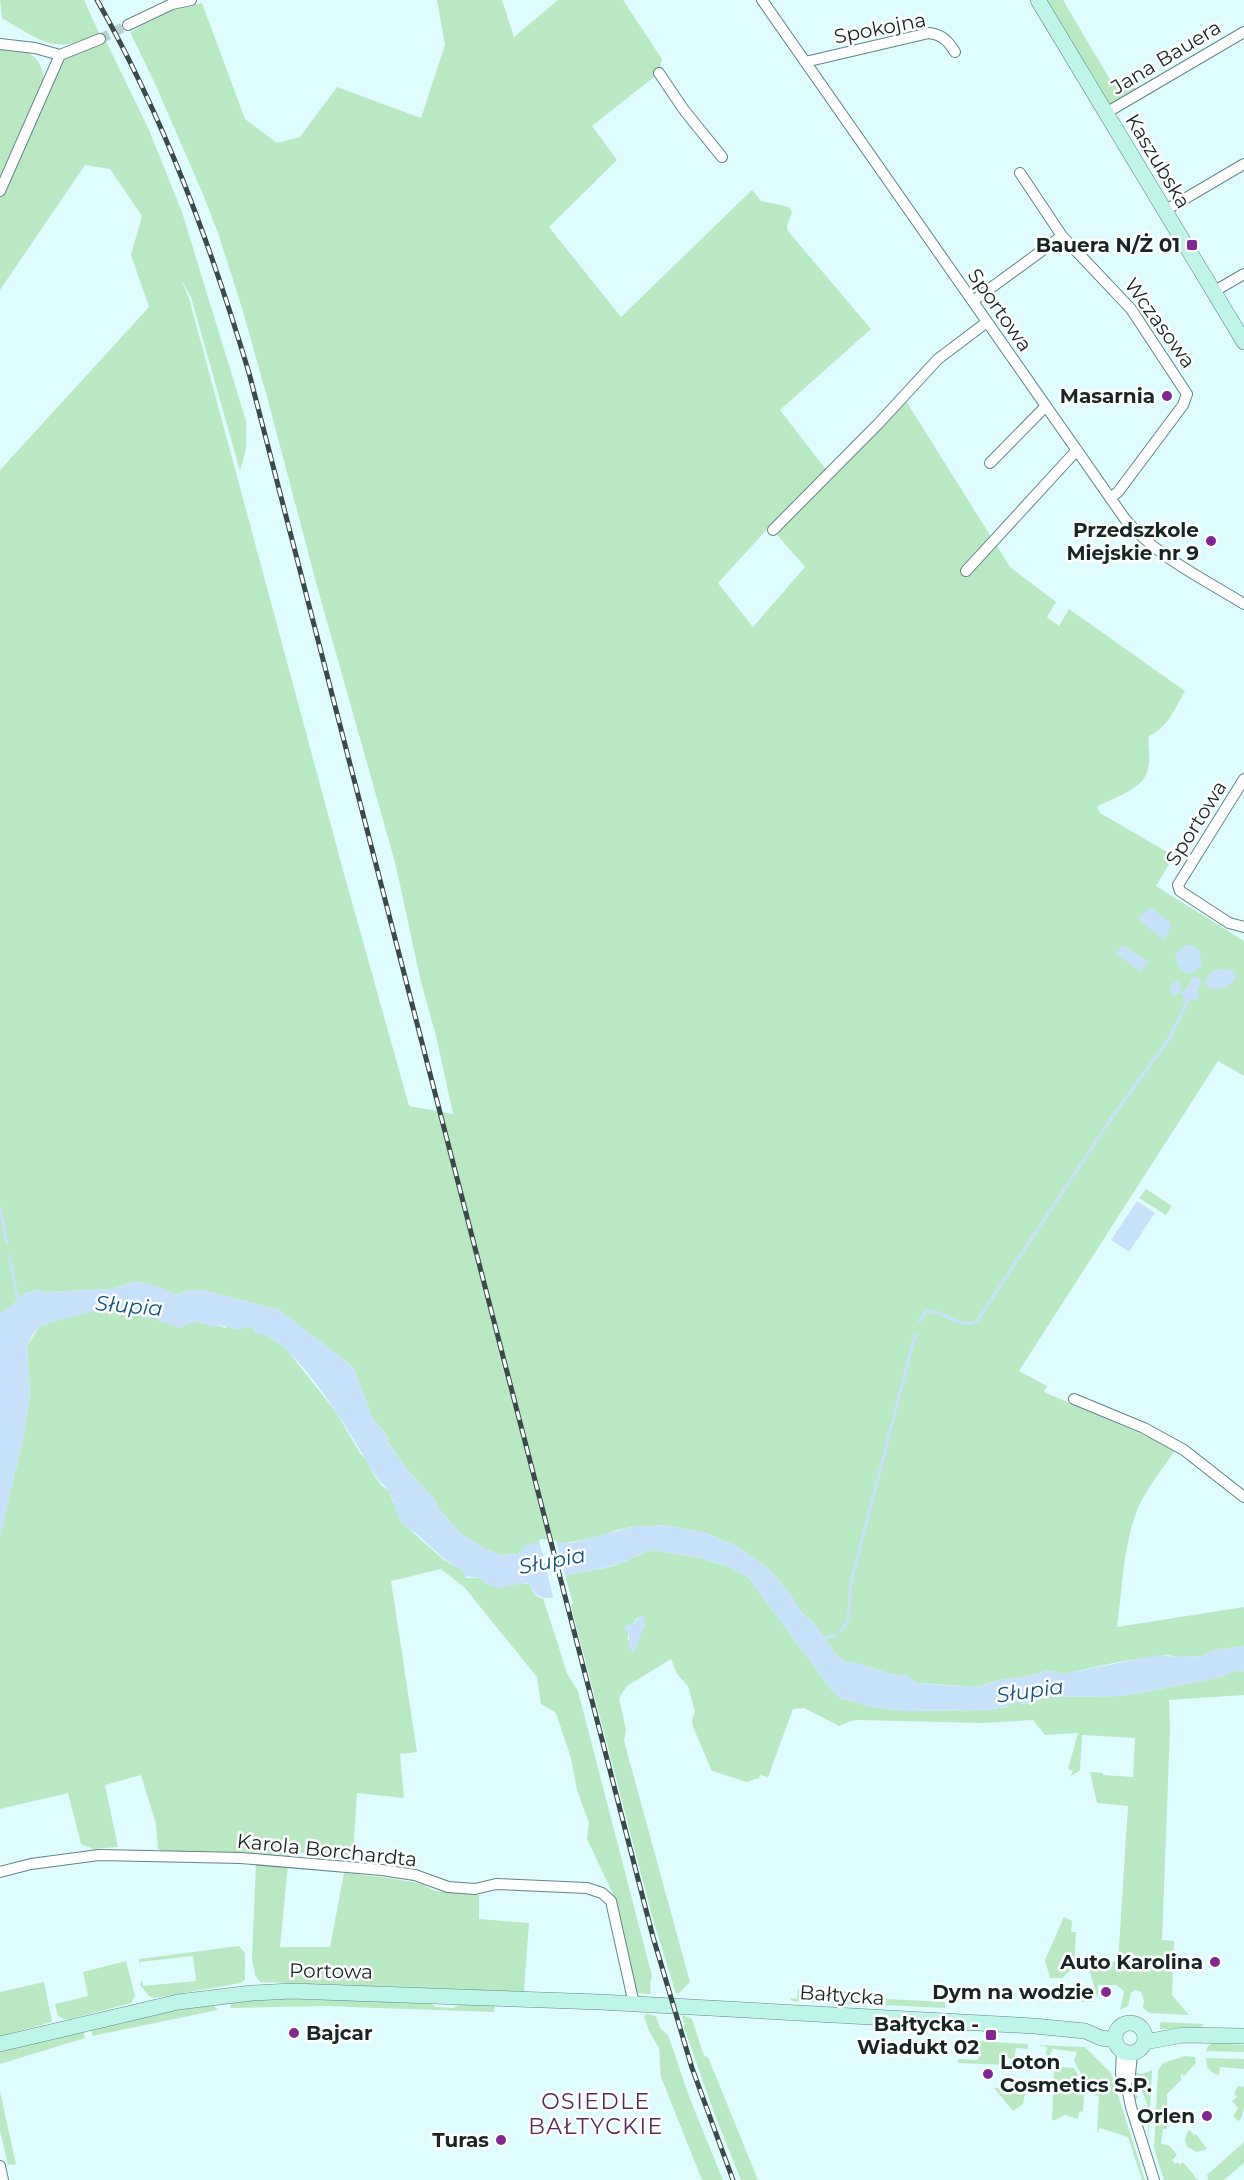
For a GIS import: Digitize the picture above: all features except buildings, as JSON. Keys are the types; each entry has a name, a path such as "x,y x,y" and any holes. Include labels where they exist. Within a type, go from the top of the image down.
{"main road":[{"name":"Kaszubska","path":"1038,0 1244,342"},
{"name":"Portowa","path":"0,2044 143,2008 252,1993 335,1991 667,2006"},
{"name":"Bałtycka","path":"667,2006 1034,2026 1085,2031 1122,2043 1123,2025 1132,2023 1138,2025 1145,2037"},
{"path":"1122,2043 1142,2047 1145,2037 1158,2041 1174,2036 1244,2036"}],"street":[{"path":"129,25 172,4 191,0"},
{"name":"Sportowa","path":"762,0 1110,498 1137,533 1149,544 1244,604"},
{"name":"Jana Bauera","path":"1105,111 1111,110 1244,32"},
{"name":"Spokojna","path":"805,62 929,33 946,39 955,52"},
{"path":"0,44 34,48 60,55 100,39"},
{"path":"0,191 60,55"},
{"path":"659,73 684,110 722,157"},
{"path":"1164,211 1244,164"},
{"name":"Wczasowa","path":"1020,173 1062,236 1131,309 1187,394 1183,405 1118,492 1110,498"},
{"path":"973,301 1062,236"},
{"path":"1213,292 1244,274"},
{"path":"773,530 938,360 987,322"},
{"path":"990,463 1046,406"},
{"path":"966,571 1077,450"},
{"name":"Sportowa","path":"1244,779 1178,885 1180,891 1229,923 1244,927"},
{"path":"1074,1399 1144,1428 1184,1450 1244,1497"},
{"name":"Karola Borchardta","path":"0,1872 31,1864 99,1855 214,1857 382,1870 415,1875 440,1886 457,1888 475,1889 496,1884 587,1888 602,1893 611,1901 634,2004"},
{"path":"1122,2043 1121,2074 1126,2083 1127,2095 1154,2180"},
{"path":"0,2166 3,2180"}],"green space":[{"path":"0,0 84,0 100,35 71,44 49,43 2,18"},
{"path":"437,0 502,0 514,37 558,0 623,0 662,59 659,73 592,126 617,160 549,227 621,317 752,190 761,201 789,207 792,212 787,226 788,231 871,329 780,410 827,471 782,513 718,583 753,627 805,567 773,530 906,401 1010,567 1056,602 1047,617 1059,626 1069,609 1185,691 1166,723 1149,736 1149,764 1142,780 1129,791 1097,807 1100,813 1174,856 1156,886 1244,941 1244,1076 1218,1061 1019,1371 1047,1386 1044,1392 1176,1449 1148,1490 1135,1516 1125,1557 1117,1627 1244,1607 1244,1646 1214,1650 1203,1656 1166,1655 1118,1662 1064,1674 1049,1670 976,1687 917,1683 907,1676 890,1674 847,1662 837,1656 814,1623 801,1612 790,1594 770,1570 739,1547 703,1532 663,1525 632,1527 599,1537 521,1551 517,1554 500,1555 485,1549 460,1533 406,1468 389,1444 387,1436 372,1417 353,1367 279,1310 203,1290 188,1290 177,1295 137,1281 112,1289 47,1292 36,1290 24,1294 0,1313 0,470 149,307 131,255 142,216 110,169 85,165 0,290 0,191 60,55 104,37 149,130 182,212 246,421 246,449 240,471 191,297 181,279 189,298 409,1106 453,1114 396,866 242,308 204,197 130,32 176,8 202,3 245,119 277,143 300,137 337,87 421,118 445,45"},
{"path":"1043,0 1063,0 1109,78 1137,89 1112,104 1108,103"},
{"path":"0,46 16,48 30,54 40,64 44,80 0,180"},
{"path":"1146,1189 1172,1206 1166,1215 1139,1198"},
{"path":"107,1308 128,1308 149,1318 153,1315 159,1321 193,1323 197,1321 237,1329 252,1327 284,1346 336,1412 360,1453 369,1463 373,1474 389,1491 401,1522 444,1560 462,1570 466,1578 479,1578 487,1584 509,1586 518,1583 530,1584 533,1592 543,1598 567,1673 578,1691 652,1976 651,1994 638,1993 635,1989 613,1894 587,1839 589,1823 577,1790 571,1758 556,1713 541,1704 537,1677 465,1588 441,1569 391,1581 417,1752 400,1754 404,1798 357,1793 353,1857 290,1852 289,1860 170,1854 158,1849 156,1824 141,1775 105,1785 118,1847 93,1849 81,1844 68,1793 0,1809 0,1536 25,1430 30,1392 27,1346 39,1327 66,1317"},
{"path":"650,1550 697,1557 732,1568 748,1577 833,1692 840,1698 871,1707 904,1711 988,1710 1005,1707 1013,1702 1025,1704 1048,1697 1124,1696 1221,1677 1236,1670 1244,1672 1244,1695 1169,1700 1170,1731 1162,1940 1174,1941 1172,1995 1189,2015 1150,2013 1143,2008 1144,2001 1141,1992 1135,1990 1131,1993 1128,2006 1120,2010 1124,1991 1116,1985 1098,1985 1098,2000 1087,1961 1118,1962 1128,1806 1097,1803 1090,1772 1133,1777 1135,1738 1082,1735 1080,1770 1070,1777 1073,1771 1068,1769 1078,1733 1045,1735 1033,1720 982,1723 859,1720 839,1726 804,1708 793,1709 768,1777 760,1775 759,1778 747,1782 712,1771 693,1727 692,1720 695,1712 688,1686 677,1674 671,1659 627,1686 619,1698 626,1730 624,1741 690,1982 676,1994 652,1916 565,1576 616,1565","holes":["638,1617 645,1623 633,1653 628,1639 628,1626 633,1624"]},
{"path":"256,1862 288,1865 280,1947 330,1947 344,1873 422,1884 435,1891 479,1895 479,1919 529,1923 524,1992 260,1982 255,1975 252,1958"},
{"path":"1064,1917 1072,1921 1071,1932 1076,1932 1074,1967 1062,1978 1050,1978 1045,1960"},
{"path":"239,1946 245,1953 245,1980 241,1983 154,1998 149,1996 140,1985 142,1980 143,1986 196,1981 193,1956 140,1962 140,1970 139,1959"},
{"path":"126,1961 135,1996 131,2003 70,2019 58,2016 55,2004 88,1996 83,1972"},
{"path":"44,1982 52,2022 0,2036 0,1992"},
{"path":"798,1989 856,1992 855,2003 863,2005 792,2001 790,1998 797,1999"},
{"path":"1038,1994 1080,1996 1081,1994 1085,1997 1088,1994 1091,2002 1038,1999"},
{"path":"274,1999 347,1999 432,2004 436,2007 454,2008 459,2004 495,2006 494,2012 322,2006 230,2008 232,2002"},
{"path":"886,1999 945,2002 945,2008 886,2005"},
{"path":"213,2005 218,2010 92,2036 92,2030 189,2007"},
{"path":"647,2014 656,2016 660,2028 668,2035 690,2099 723,2180 702,2180 661,2077 659,2048 649,2031 644,2016"},
{"path":"682,2015 692,2019 704,2056 708,2057 758,2180 741,2180 716,2118 683,2025 685,2025"},
{"path":"1162,2022 1205,2024 1197,2029 1160,2029"},
{"path":"83,2031 85,2038 0,2064 0,2052"},
{"path":"979,2041 1028,2044 1028,2049 1016,2048 1014,2059 1007,2058 1006,2065 958,2063 958,2059 978,2060"},
{"path":"1213,2043 1244,2045 1244,2052 1206,2051"},
{"path":"1036,2045 1085,2047 1111,2073 1145,2180 1142,2180 1128,2137 1100,2128 1097,2133 1099,2096 1093,2095 1074,2061 1077,2052 1053,2049 1049,2056 1046,2055 1047,2047"},
{"path":"1185,2056 1195,2057 1196,2063 1184,2076 1182,2074 1180,2077 1182,2079 1167,2094 1167,2129 1163,2129 1161,2144 1169,2145 1177,2155 1172,2160 1175,2164 1178,2162 1180,2165 1183,2162 1198,2180 1164,2180 1154,2148 1158,2070 1163,2063"},
{"path":"1206,2058 1244,2059 1244,2069 1220,2067 1219,2075 1207,2067"},
{"path":"1035,2065 1074,2068 1088,2094 1084,2094 1083,2111 1079,2112 1078,2119 1065,2115 1052,2121 1054,2068"},
{"path":"1152,2070 1148,2150 1148,2107 1138,2079 1133,2081 1138,2098 1135,2100 1132,2096 1133,2072 1142,2074"},
{"path":"1238,2086 1244,2087 1244,2108 1241,2119 1238,2121 1233,2116 1238,2108 1232,2101 1237,2097 1234,2094"},
{"path":"994,2088 1026,2089 1023,2104 1013,2111"},
{"path":"0,2092 16,2164 8,2165 0,2131"},
{"path":"1189,2129 1194,2135 1196,2134 1207,2149 1197,2152 1187,2147 1185,2139"},
{"path":"1244,2142 1244,2163 1224,2180 1208,2180 1207,2175"}],"water":[{"path":"1152,908 1172,924 1164,940 1140,921 1139,917"},
{"path":"1122,945 1149,962 1141,972 1116,954"},
{"path":"1186,945 1199,950 1202,964 1189,974 1179,966 1175,954"},
{"path":"1217,969 1227,969 1233,972 1235,979 1224,987 1210,989 1205,982 1209,974"},
{"path":"1194,976 1202,980 1197,990 1199,998 1187,1002 1183,994 1179,993 1174,996 1170,991 1171,985 1176,981 1180,983 1180,990 1184,992"},
{"path":"1137,1201 1155,1213 1129,1252 1111,1240"},
{"name":"Słupia","path":"137,1281 158,1286 177,1295 188,1290 203,1290 279,1310 353,1367 372,1417 387,1436 389,1445 406,1468 460,1533 485,1549 500,1555 517,1554 524,1545 539,1542 572,1543 632,1527 663,1525 703,1532 739,1547 770,1570 790,1594 801,1612 814,1623 837,1656 847,1662 890,1674 907,1676 917,1683 977,1687 1049,1670 1064,1674 1158,1655 1203,1656 1214,1650 1244,1646 1244,1672 1236,1670 1221,1677 1124,1696 1048,1697 1025,1704 1013,1702 1005,1707 988,1710 904,1711 871,1707 840,1698 833,1692 748,1577 732,1568 697,1557 650,1550 619,1564 566,1576 552,1598 538,1595 530,1584 526,1583 498,1588 479,1578 464,1576 462,1570 445,1559 401,1522 391,1495 376,1476 323,1392 288,1351 271,1338 256,1333 252,1327 237,1329 219,1325 214,1327 197,1321 179,1328 159,1321 153,1315 150,1318 128,1308 107,1308 55,1321 39,1327 33,1334 27,1346 30,1392 25,1430 0,1536 0,1313 24,1294 37,1290 47,1292 112,1289"},
{"path":"641,1615 645,1623 634,1653 629,1648 629,1635 624,1626 633,1624"}],"pier":[{"path":"539,1540 556,1540 566,1578 554,1600"}],"waterway":[{"path":"919,1321 927,1311 940,1313 958,1322 977,1321 1110,1120 1171,1036 1187,1002"},
{"path":"0,1208 7,1244"},
{"path":"9,1256 19,1305"},
{"path":"841,1631 847,1621 850,1586 915,1335"},
{"path":"822,1638 835,1636"}],"tunnel":[{"path":"100,39 128,25"}],"railway":[{"path":"97,0 144,90 184,182 218,276 249,373 653,1937 692,2068 733,2180"}],"place":[{"name":"Bauera N/Ż 01","path":"1192,245"},
{"name":"Masarnia","path":"1167,396"},
{"name":"Przedszkole Miejskie nr 9","path":"1211,541"},
{"name":"Auto Karolina","path":"1215,1962"},
{"name":"Dym na wodzie","path":"1106,1992"},
{"name":"Bajcar","path":"294,2033"},
{"name":"Bałtycka - Wiadukt 02","path":"991,2035"},
{"name":"Loton Cosmetics S.P.","path":"988,2074"},
{"name":"Orlen","path":"1207,2116"},
{"name":"Turas","path":"501,2140"}],"district":[{"name":"OSIEDLE BAŁTYCKIE","path":"596,2114"}]}
